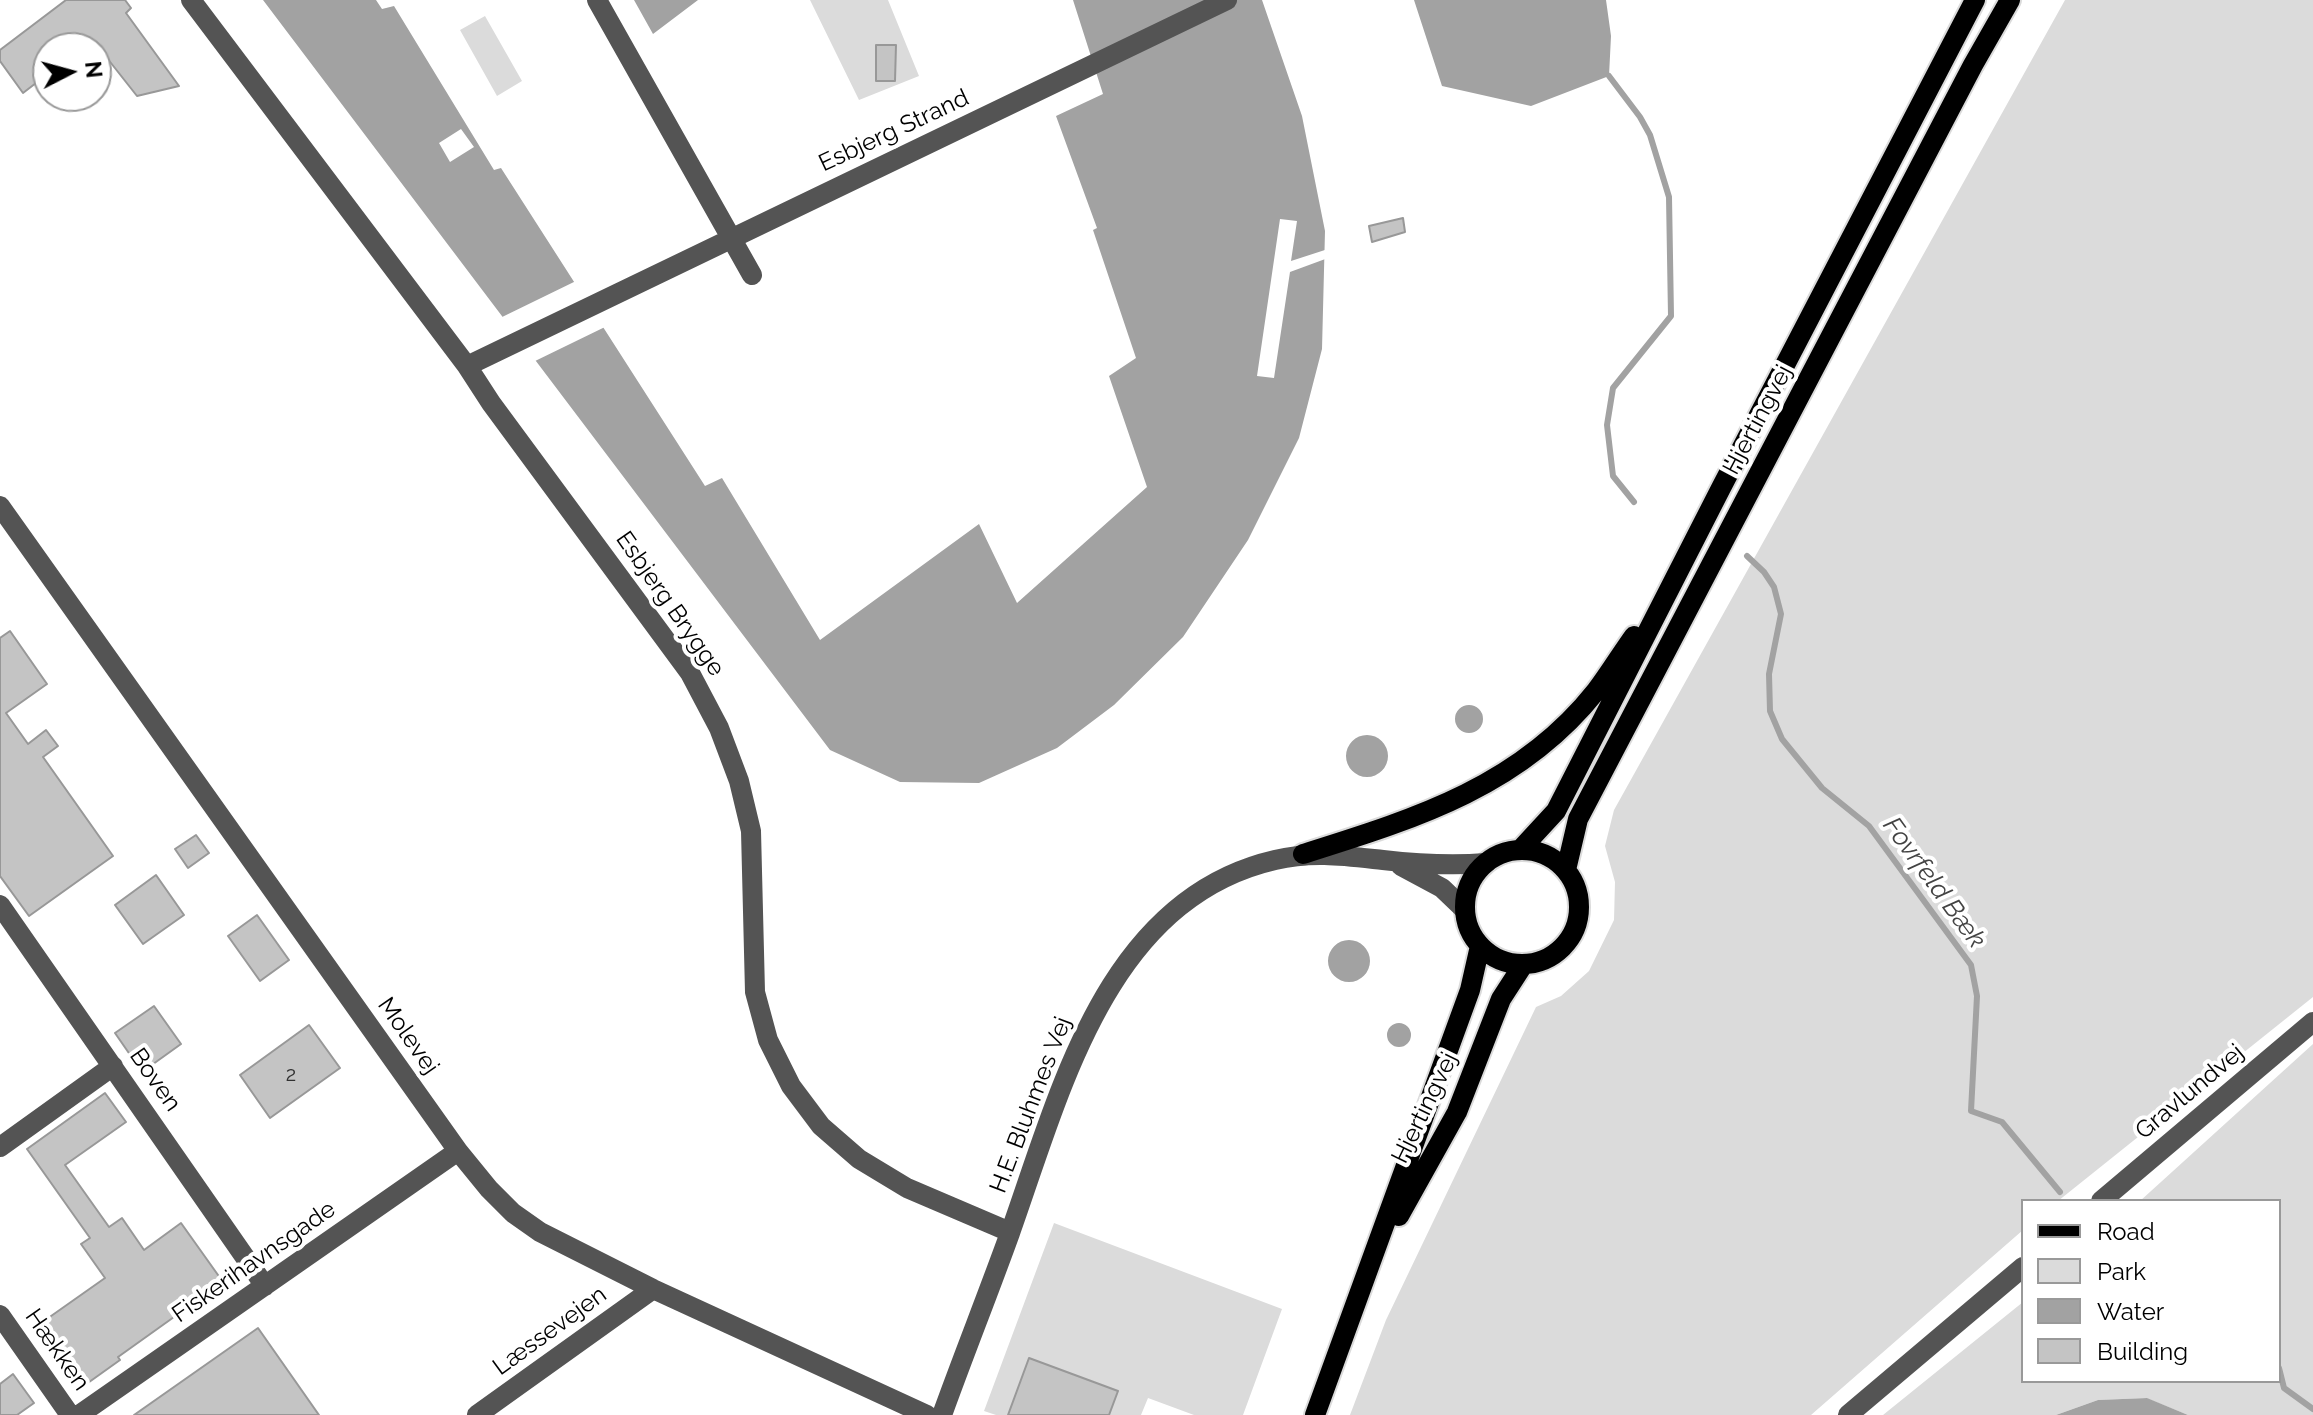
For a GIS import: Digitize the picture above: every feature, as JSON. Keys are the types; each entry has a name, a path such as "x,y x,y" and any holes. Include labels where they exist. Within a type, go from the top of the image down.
{"main road":[{"name":"Hjertingvej","path":"1520,850 1556,811 1975,0"},
{"name":"Hjertingvej","path":"1566,870 1578,819 2010,0"},
{"path":"1303,854 1434,811 1493,782 1540,748 1595,693 1640,627 1721,488"},
{"path":"1520,850 1552,858 1566,870 1580,904 1574,930 1557,952 1541,961 1523,965 1507,963 1480,946 1470,929 1465,910 1471,884 1486,863 1502,854 1520,850"},
{"name":"Hjertingvej","path":"1315,1415 1470,990 1480,946"},
{"name":"Hjertingvej","path":"1369,1272 1457,1112 1501,999 1523,965"}],"street":[{"name":"Esbjerg Brygge","path":"191,0 467,366 690,673 719,728 739,781 751,831 755,992 768,1040 791,1086 821,1126 859,1159 907,1188 1010,1232"},
{"path":"597,0 752,275"},
{"name":"Esbjerg Strand","path":"467,366 1227,0"},
{"name":"Molevej","path":"4,520 458,1151 513,1213 540,1232 653,1289 927,1415"},
{"name":"H.E. Bluhmes Vej","path":"942,1415 1058,1094 1093,1015 1121,970 1157,925 1201,891 1241,871 1303,854 1453,866 1486,863"},
{"name":"H.E. Bluhmes Vej","path":"1386,861 1414,871 1442,888 1465,910"},
{"name":"Boven","path":"0,905 265,1286"},
{"name":"Gravlundvej","path":"2103,1199 2313,1022"},
{"path":"0,1147 113,1066"},
{"name":"Fiskerihavnsgade","path":"79,1415 458,1151"},
{"path":"1848,1415 2021,1269"},
{"name":"Læssevejen","path":"477,1415 653,1289"},
{"name":"Hækken","path":"0,1315 70,1415"}],"green space":[{"path":"810,0 888,0 919,76 859,100"},
{"path":"2065,0 2313,0 2313,997 2060,1199 2021,1199 2021,1232 1811,1415 1350,1415 1386,1320 1536,1007 1561,996 1589,971 1614,920 1615,882 1605,846 1614,810"},
{"path":"485,16 522,81 497,96 460,30"},
{"path":"2313,1044 2313,1415 2188,1415 2146,1398 2098,1400 2056,1415 1883,1415 2021,1304 2021,1383 2281,1383 2281,1199 2142,1199"},
{"path":"1054,1223 1282,1309 1243,1415 1194,1415 1148,1398 1141,1415 996,1415 984,1411"}],"water":[{"path":"263,0 376,0 382,9 394,6 494,170 501,168 705,486 722,478 820,640 979,524 1017,603 1147,487 1109,376 1136,358 1093,230 1097,228 1056,116 1103,94 1073,0 1262,0 1302,116 1325,231 1322,349 1299,438 1248,540 1183,637 1114,705 1057,748 979,783 900,782 830,750"},
{"path":"634,0 698,0 653,34"},
{"path":"1414,0 1606,0 1611,36 1609,76 1531,106 1442,86"},
{"path":"1469,705 1479,709 1483,719 1479,729 1469,733 1459,729 1455,719 1459,709"},
{"path":"1367,735 1382,741 1388,756 1382,771 1367,777 1352,771 1346,756 1352,741"},
{"path":"1349,940 1364,946 1370,961 1364,976 1349,982 1334,976 1328,961 1334,946"},
{"path":"1399,1023 1408,1026 1411,1035 1408,1044 1399,1047 1390,1044 1387,1035 1390,1026"},
{"path":"2147,1398 2188,1415 2056,1415 2098,1400"}],"pier":[{"path":"461,129 474,147 450,162 439,143"},
{"path":"1280,219 1297,221 1291,261 1328,249 1328,258 1290,272 1274,378 1257,376"},
{"path":"578,280 607,326 531,363 498,319"}],"building":[{"path":"66,0 125,0 131,8 126,13 179,86 137,96 112,64 112,32 32,32 32,86 23,93 0,61 0,50"},
{"path":"876,45 896,45 895,81 876,81"},
{"path":"1403,218 1405,232 1372,242 1369,226"},
{"path":"10,631 47,684 6,713 28,744 46,730 58,746 43,757 113,856 29,916 0,876 0,638"},
{"path":"196,835 209,853 188,868 175,849"},
{"path":"156,875 184,915 143,944 115,905"},
{"path":"257,915 289,960 260,981 228,936"},
{"path":"154,1006 181,1044 142,1072 115,1033"},
{"path":"309,1025 340,1068 270,1118 240,1075"},
{"path":"105,1093 126,1122 65,1165 109,1227 122,1218 144,1250 181,1223 223,1282 118,1357 120,1360 85,1385 44,1321 105,1278 81,1244 90,1238 27,1149"},
{"path":"258,1328 319,1415 134,1415"},
{"path":"1029,1358 1118,1391 1109,1415 1008,1415"},
{"path":"13,1374 34,1403 17,1415 0,1415 0,1384"}],"waterway":[{"name":"Fovrfeld Bæk","path":"1609,76 1650,135 1669,197 1671,316 1613,388 1607,425 1613,476 1634,502"},
{"name":"Fovrfeld Bæk","path":"1747,556 1774,587 1781,614 1769,674 1770,711 1782,739 1822,788 1869,826 1971,965 1977,996 1971,1111 2002,1122 2060,1192"},
{"name":"Fovrfeld Bæk","path":"2281,1376 2284,1388 2313,1409"}]}
